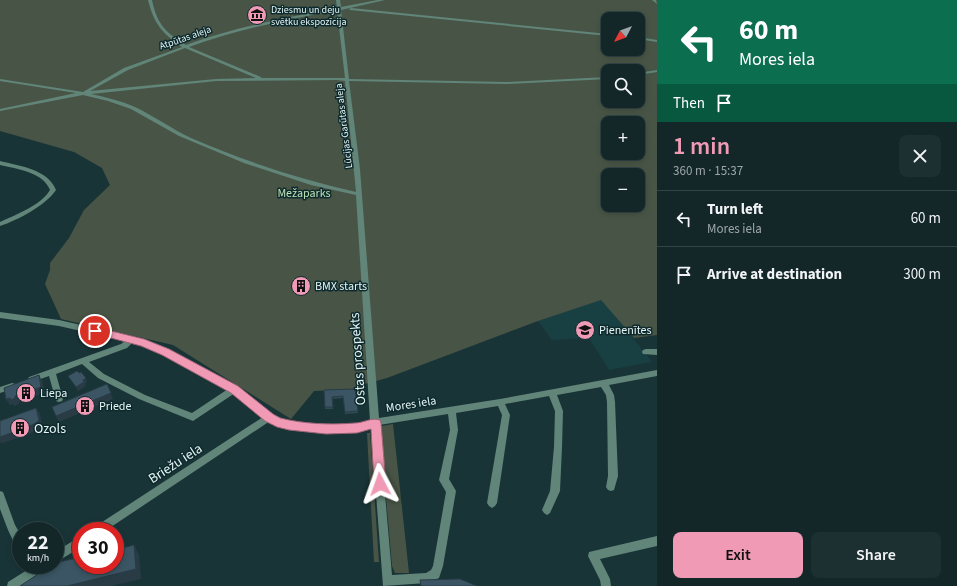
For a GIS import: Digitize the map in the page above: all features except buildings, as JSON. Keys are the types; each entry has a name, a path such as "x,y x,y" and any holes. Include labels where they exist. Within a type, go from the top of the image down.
{"street":[{"path":"150,0 153,13 159,25 166,34 184,46 260,79"},
{"name":"Lūcijas Garūtas aleja","path":"338,0 341,9 346,79 359,194 363,250"},
{"name":"Atpūtas aleja","path":"84,93 126,69 184,46 259,25 383,0"},
{"path":"654,0 657,3"},
{"path":"367,4 368,10"},
{"path":"341,9 368,10 601,34"},
{"path":"645,39 657,41"},
{"path":"645,73 657,71"},
{"path":"0,110 84,93 216,80 346,79 507,84 601,78"},
{"path":"0,80 84,93 126,105 176,133 205,146 295,178 359,194"},
{"path":"0,163 44,177 50,182 53,190 51,194 41,202 0,224"},
{"name":"Ostas prospekts","path":"363,250 371,378 376,423 388,583"},
{"name":"Mores iela","path":"0,315 59,323 144,342 235,390 269,418 289,425 326,429 357,428 382,420 500,402 657,373"},
{"path":"0,390 52,373 124,346 131,340"},
{"path":"646,352 657,352"},
{"path":"83,361 108,380 142,397 193,417 235,390"},
{"path":"52,373 59,399"},
{"path":"603,383 610,395 611,402 613,476 611,487"},
{"path":"547,510 555,492 558,448 559,411 552,392"},
{"path":"492,503 506,414 500,402"},
{"path":"388,583 407,583 427,578 435,574 438,566 450,491 444,480 454,430 451,410"},
{"name":"Briežu iela","path":"110,522 269,418"},
{"path":"0,495 12,530"},
{"path":"606,586 605,579 593,556 657,541"},
{"path":"12,586 28,574"}],"shaded area":[{"name":"Pienenītes","path":"602,299 652,362 609,370 589,338 552,340 538,321"}],"green space":[{"name":"Mežaparks","path":"0,0 657,0 657,335 634,338 601,300 538,321 387,378 361,385 361,389 314,391 291,419 173,345 61,319 45,284 50,270 50,263 69,238 84,210 110,185 102,168 74,152 0,131"},
{"path":"393,424 409,573 395,573 392,566 380,429 382,426"},
{"path":"367,433 370,433 379,562 374,562"}],"place":[{"name":"Dziesmu un deju svētku ekspozīcija","path":"257,15"},
{"name":"BMX starts","path":"301,286"},
{"name":"Pienenītes","path":"585,330"},
{"name":"Liepa","path":"26,393"},
{"name":"Priede","path":"85,406"},
{"name":"Ozols","path":"20,428"}],"route":[{"path":"95,331 144,342 165,352 235,390 269,418 277,422 289,425 326,429 357,428 376,423 380,484"}]}
